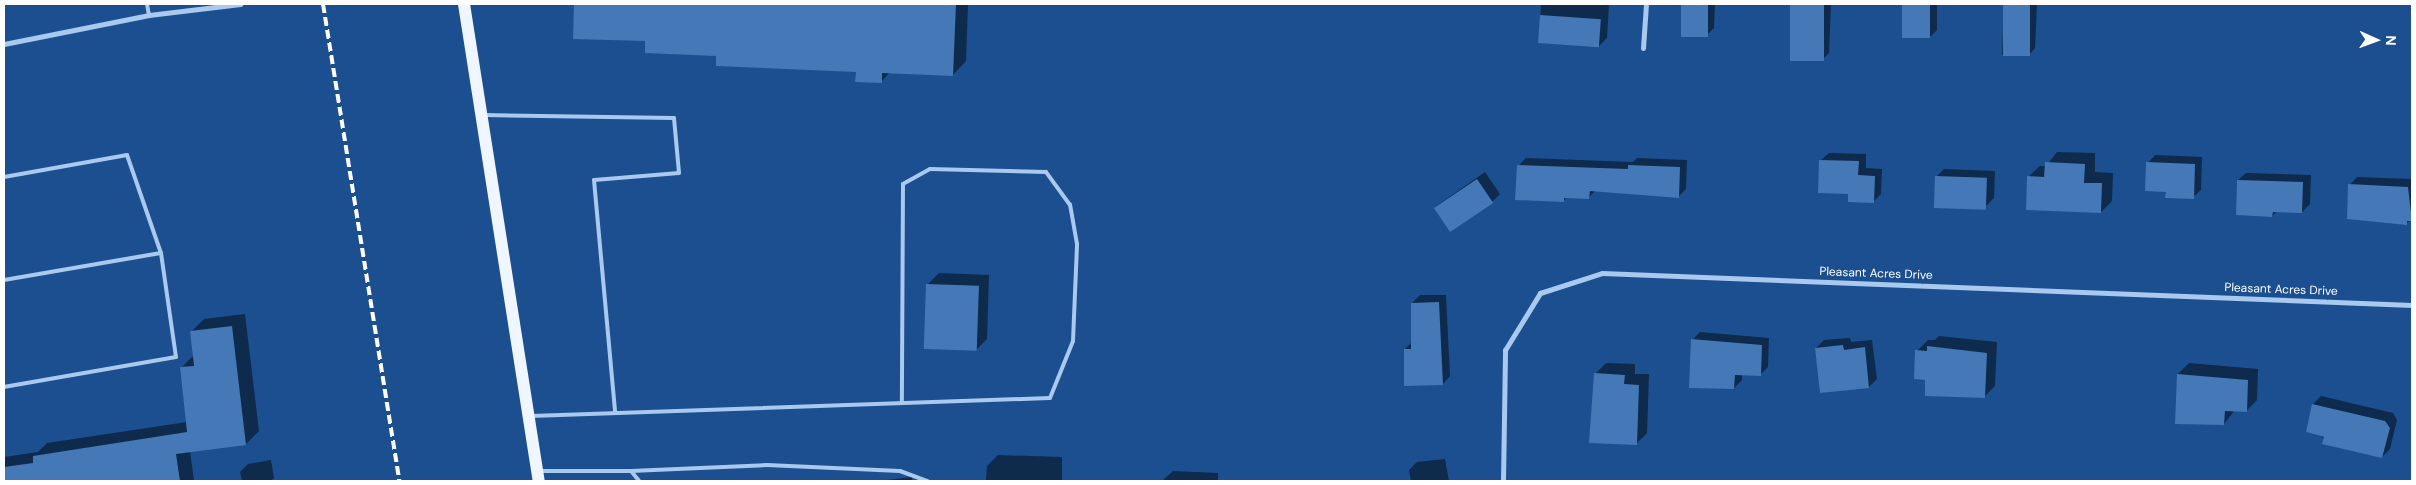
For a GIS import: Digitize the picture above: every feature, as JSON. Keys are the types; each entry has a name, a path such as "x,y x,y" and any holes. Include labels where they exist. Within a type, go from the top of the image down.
{"main road":[{"path":"464,4 538,476"}],"street":[{"path":"4,44 149,15 240,4"},
{"path":"1644,48 1646,4"},
{"name":"Pleasant Acres Drive","path":"1503,481 1505,350 1540,293 1602,273 2412,305"}],"lane":[{"path":"147,4 149,15"},
{"path":"482,116 674,118 679,173 594,180 615,413"},
{"path":"4,177 126,155 161,253 176,357 4,387"},
{"path":"529,416 1050,398 1073,341 1077,244 1070,206 1046,172 930,170 903,184 902,403"},
{"path":"4,280 161,253"},
{"path":"538,476 767,465 900,471 928,481"},
{"path":"631,472 639,481"}],"building":[{"path":"574,4 956,4 953,76 882,73 882,83 855,82 856,72 716,66 716,56 645,53 645,41 573,39"},
{"path":"1681,4 1708,4 1708,37 1681,37"},
{"path":"1790,4 1824,4 1824,61 1790,61"},
{"path":"1902,4 1930,4 1930,38 1902,38"},
{"path":"2003,4 2030,4 2030,56 2003,56"},
{"path":"1540,15 1601,19 1599,47 1538,43"},
{"path":"1819,160 1859,161 1858,175 1875,176 1874,203 1848,202 1848,194 1818,193"},
{"path":"2045,162 2085,164 2084,183 2102,183 2101,213 2026,210 2027,176 2044,177"},
{"path":"2146,162 2195,164 2194,199 2165,198 2166,192 2145,191"},
{"path":"1517,165 1628,169 1628,165 1680,167 1679,198 1590,191 1589,199 1564,198 1564,202 1515,200"},
{"path":"1935,176 1987,178 1986,210 1934,208"},
{"path":"1477,179 1493,203 1450,232 1434,208"},
{"path":"2237,180 2303,182 2302,213 2273,212 2272,217 2236,215"},
{"path":"2348,184 2408,187 2412,221 2407,221 2407,225 2347,219"},
{"path":"926,284 979,286 977,351 924,349"},
{"path":"1439,302 1443,385 1404,386 1404,349 1411,349 1411,303"},
{"path":"232,326 246,445 176,454 180,481 4,481 4,467 33,463 33,456 187,432 180,367 194,366 190,331"},
{"path":"1691,339 1762,345 1761,376 1735,375 1734,389 1689,388"},
{"path":"1843,345 1844,350 1865,347 1869,388 1820,393 1815,348"},
{"path":"1927,346 1987,353 1985,398 1925,396 1925,380 1914,379 1915,350 1927,351"},
{"path":"1594,373 1625,375 1624,384 1639,385 1637,445 1589,443"},
{"path":"2177,374 2248,380 2247,412 2225,411 2224,425 2175,424"},
{"path":"2312,404 2385,421 2390,428 2382,458 2322,444 2324,437 2306,432"}],"railway":[{"path":"323,4 399,481"}]}
